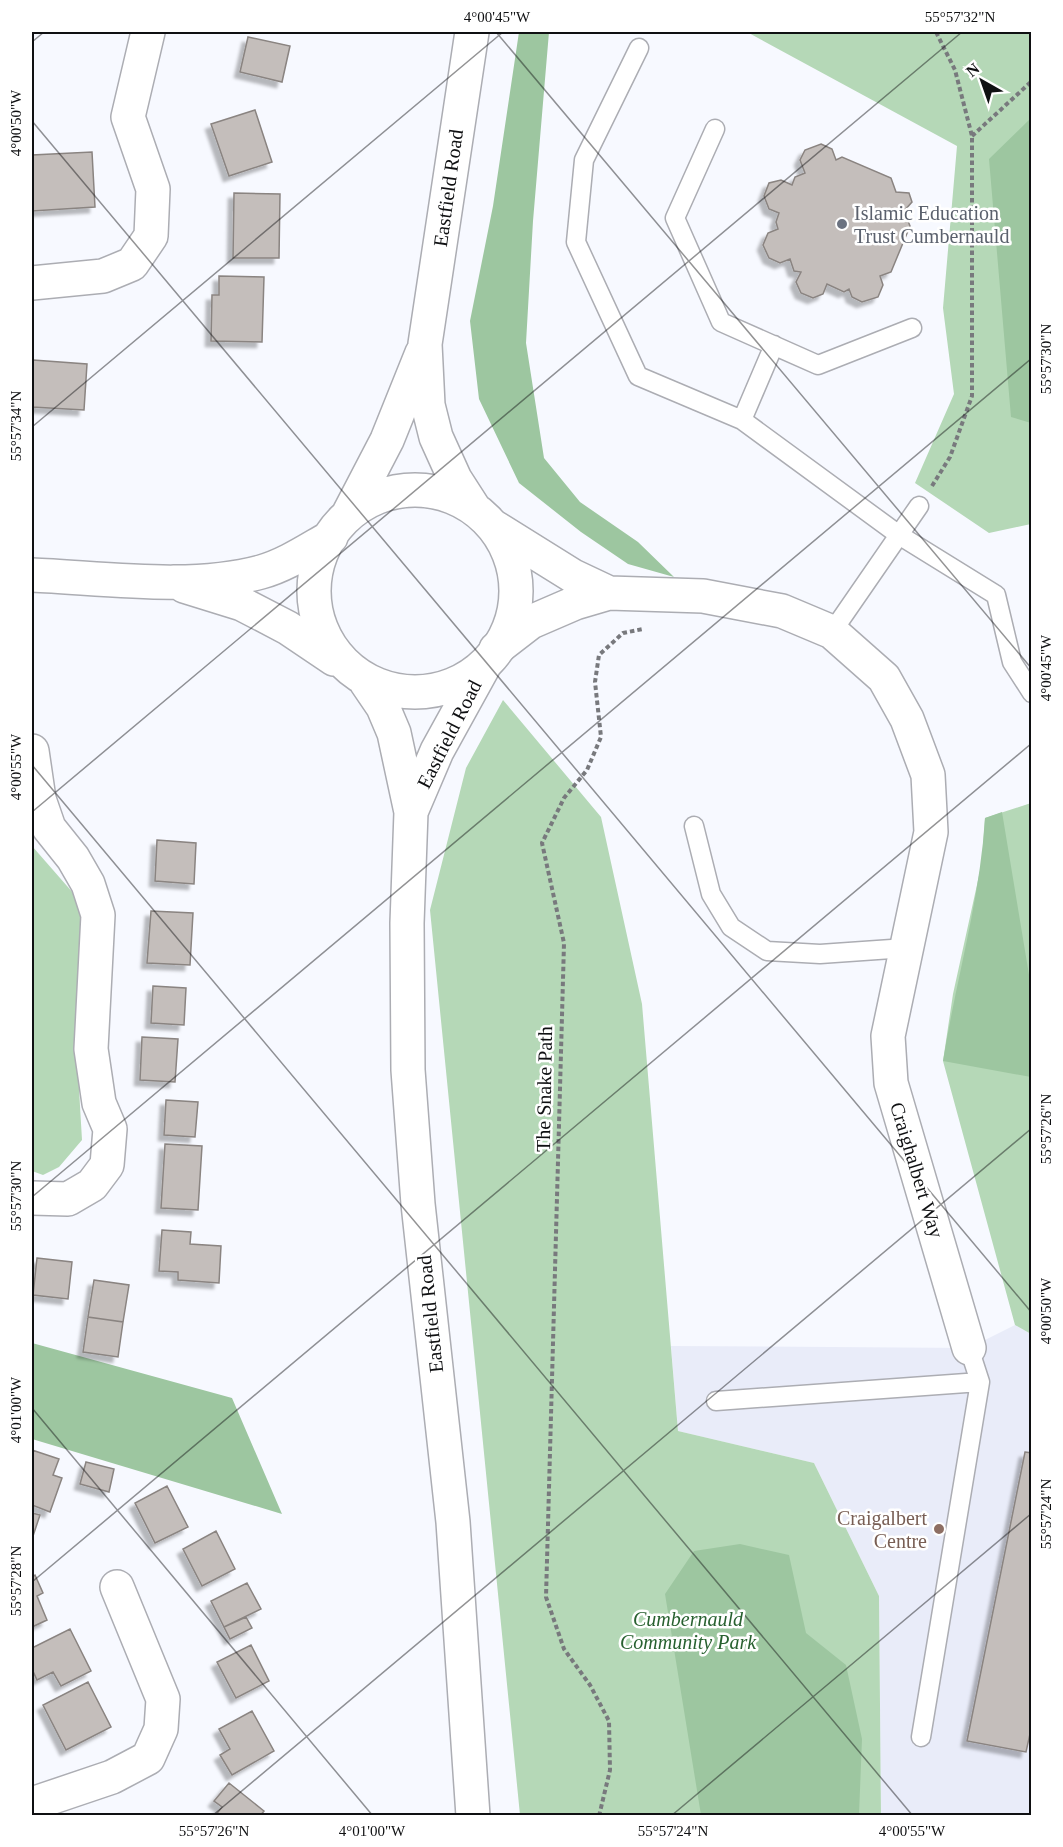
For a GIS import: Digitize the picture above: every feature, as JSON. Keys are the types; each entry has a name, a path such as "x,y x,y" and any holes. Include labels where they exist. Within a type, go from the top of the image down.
{"street":[{"path":"32,283 103,276 132,264 152,236 153,189 128,117 148,32"},
{"name":"Eastfield Road","path":"472,32 425,344 428,405 436,437 455,479 485,518"},
{"name":"Eastfield Road","path":"337,530 387,440 425,344"},
{"path":"32,575 168,581 259,572 282,564 337,530 356,509 385,494 416,489 448,494 485,518 513,556 518,586 515,616 492,653 470,674 443,688 423,691 400,690 356,674 288,628 242,604 168,581"},
{"name":"Craighalbert Way","path":"485,518 573,576 609,593"},
{"path":"337,530 314,589 316,621 330,647 356,674"},
{"name":"Craighalbert Way","path":"492,653 531,622 575,603 609,593 703,596 782,611 832,632 884,678 907,719 928,775 930,832 888,1036 891,1083 969,1348"},
{"name":"Eastfield Road","path":"411,812 437,751 492,653"},
{"name":"Eastfield Road","path":"356,674 383,707 393,733 411,812 407,923 408,1071 418,1204 453,1522 473,1815"},
{"path":"32,751 39,799 49,828 73,858 88,884 98,915 92,1048 99,1104 110,1129 107,1165 92,1185 68,1198 32,1198"},
{"path":"32,1804 112,1777 148,1758 162,1729 163,1699 117,1587"}],"lane":[{"path":"639,48 584,160 576,242 638,376 742,420 899,535 996,595 1012,662 1032,693"},
{"path":"716,129 675,218 721,322 818,365 912,328"},
{"path":"742,420 774,345"},
{"path":"832,632 919,506"},
{"path":"694,826 711,894 731,927 767,951 820,954 906,948"},
{"name":"Craighalbert Way","path":"921,1737 980,1382 969,1348"},
{"path":"716,1401 980,1382"}],"path":[{"path":"919,506 950,457 972,396 972,136 955,70 936,32"},
{"path":"972,136 1032,81"},
{"name":"The Snake Path","path":"599,1815 610,1770 609,1721 590,1685 564,1649 546,1597 564,943 542,843 564,798 587,770 602,737 595,681 599,655 622,633 645,629"}],"shaded area":[{"name":"Craigalbert Centre","path":"1015,1325 1031,1334 1031,1815 881,1815 879,1596 814,1463 678,1431 671,1346 969,1348"}],"green space":[{"path":"519,32 549,32 533,221 526,343 544,458 580,502 638,542 674,577 628,564 581,532 519,483 479,399 470,321 493,206"},
{"path":"747,32 1031,32 1031,524 989,533 915,483 954,394 943,308 957,146"},
{"path":"1031,118 1031,423 1011,417 989,159"},
{"name":"Cumbernauld Community Park","path":"503,700 601,817 642,1004 678,1431 814,1463 879,1596 881,1815 520,1815 430,910 466,768"},
{"path":"1031,803 1031,1334 1015,1325 943,1061 953,994 982,862 985,818"},
{"path":"1002,812 1031,987 1031,1077 943,1061 973,910 985,818"},
{"path":"32,846 81,902 77,1055 82,1140 59,1167 43,1175 32,1171"},
{"path":"32,1343 232,1398 282,1514 32,1439"},
{"path":"740,1544 789,1555 806,1633 846,1665 862,1739 859,1815 701,1815 665,1594 694,1551"}],"building":[{"path":"248,37 290,46 282,82 240,72"},
{"path":"255,110 272,162 229,176 211,124"},
{"name":"Islamic Education Trust Cumbernauld","path":"821,144 832,149 836,160 842,157 891,178 896,192 909,193 912,202 904,211 910,226 891,272 880,276 883,285 878,297 862,302 852,297 849,289 844,292 827,284 823,294 813,298 801,293 796,282 801,272 794,271 790,259 780,263 769,258 763,245 768,233 778,229 776,222 779,213 769,209 764,196 769,183 781,180 792,185 795,177 805,173 800,160 805,150"},
{"path":"92,152 95,207 32,211 32,155"},
{"path":"234,193 280,194 279,258 233,258"},
{"path":"219,276 264,277 262,342 211,341 212,295 219,295"},
{"path":"33,360 87,364 84,410 32,407"},
{"path":"157,840 196,843 194,884 155,881"},
{"path":"151,911 193,913 190,965 147,963"},
{"path":"153,986 186,988 184,1025 151,1023"},
{"path":"142,1037 178,1039 175,1082 140,1080"},
{"path":"166,1100 198,1102 195,1137 164,1135"},
{"path":"165,1144 202,1146 198,1210 161,1208"},
{"path":"162,1230 191,1232 190,1244 221,1246 219,1283 178,1280 178,1272 159,1271"},
{"path":"37,1258 72,1262 68,1299 33,1295"},
{"path":"94,1280 129,1285 123,1322 88,1317"},
{"path":"88,1317 123,1322 118,1357 83,1352"},
{"path":"32,1450 59,1459 53,1475 62,1478 50,1512 32,1505"},
{"path":"1025,1452 1032,1453 1032,1725 1026,1752 967,1741"},
{"path":"86,1462 114,1469 109,1492 80,1484"},
{"path":"167,1486 188,1527 155,1543 135,1503"},
{"path":"32,1513 40,1515 32,1539"},
{"path":"216,1531 235,1569 202,1586 183,1549"},
{"path":"35,1575 43,1593 37,1596 47,1620 32,1627 32,1577"},
{"path":"247,1583 261,1609 224,1627 211,1601"},
{"path":"246,1617 252,1628 230,1639 224,1627"},
{"path":"70,1629 91,1671 61,1686 53,1672 37,1680 32,1669 32,1648"},
{"path":"251,1645 269,1681 236,1698 217,1662"},
{"path":"88,1682 111,1727 66,1750 43,1705"},
{"path":"252,1711 274,1751 232,1775 220,1755 230,1749 219,1729"},
{"path":"229,1783 264,1811 260,1816 215,1816 222,1807 214,1801"}],"place":[{"name":"Islamic Education Trust Cumbernauld","path":"842,224"},
{"name":"Craigalbert Centre","path":"939,1529"}]}
